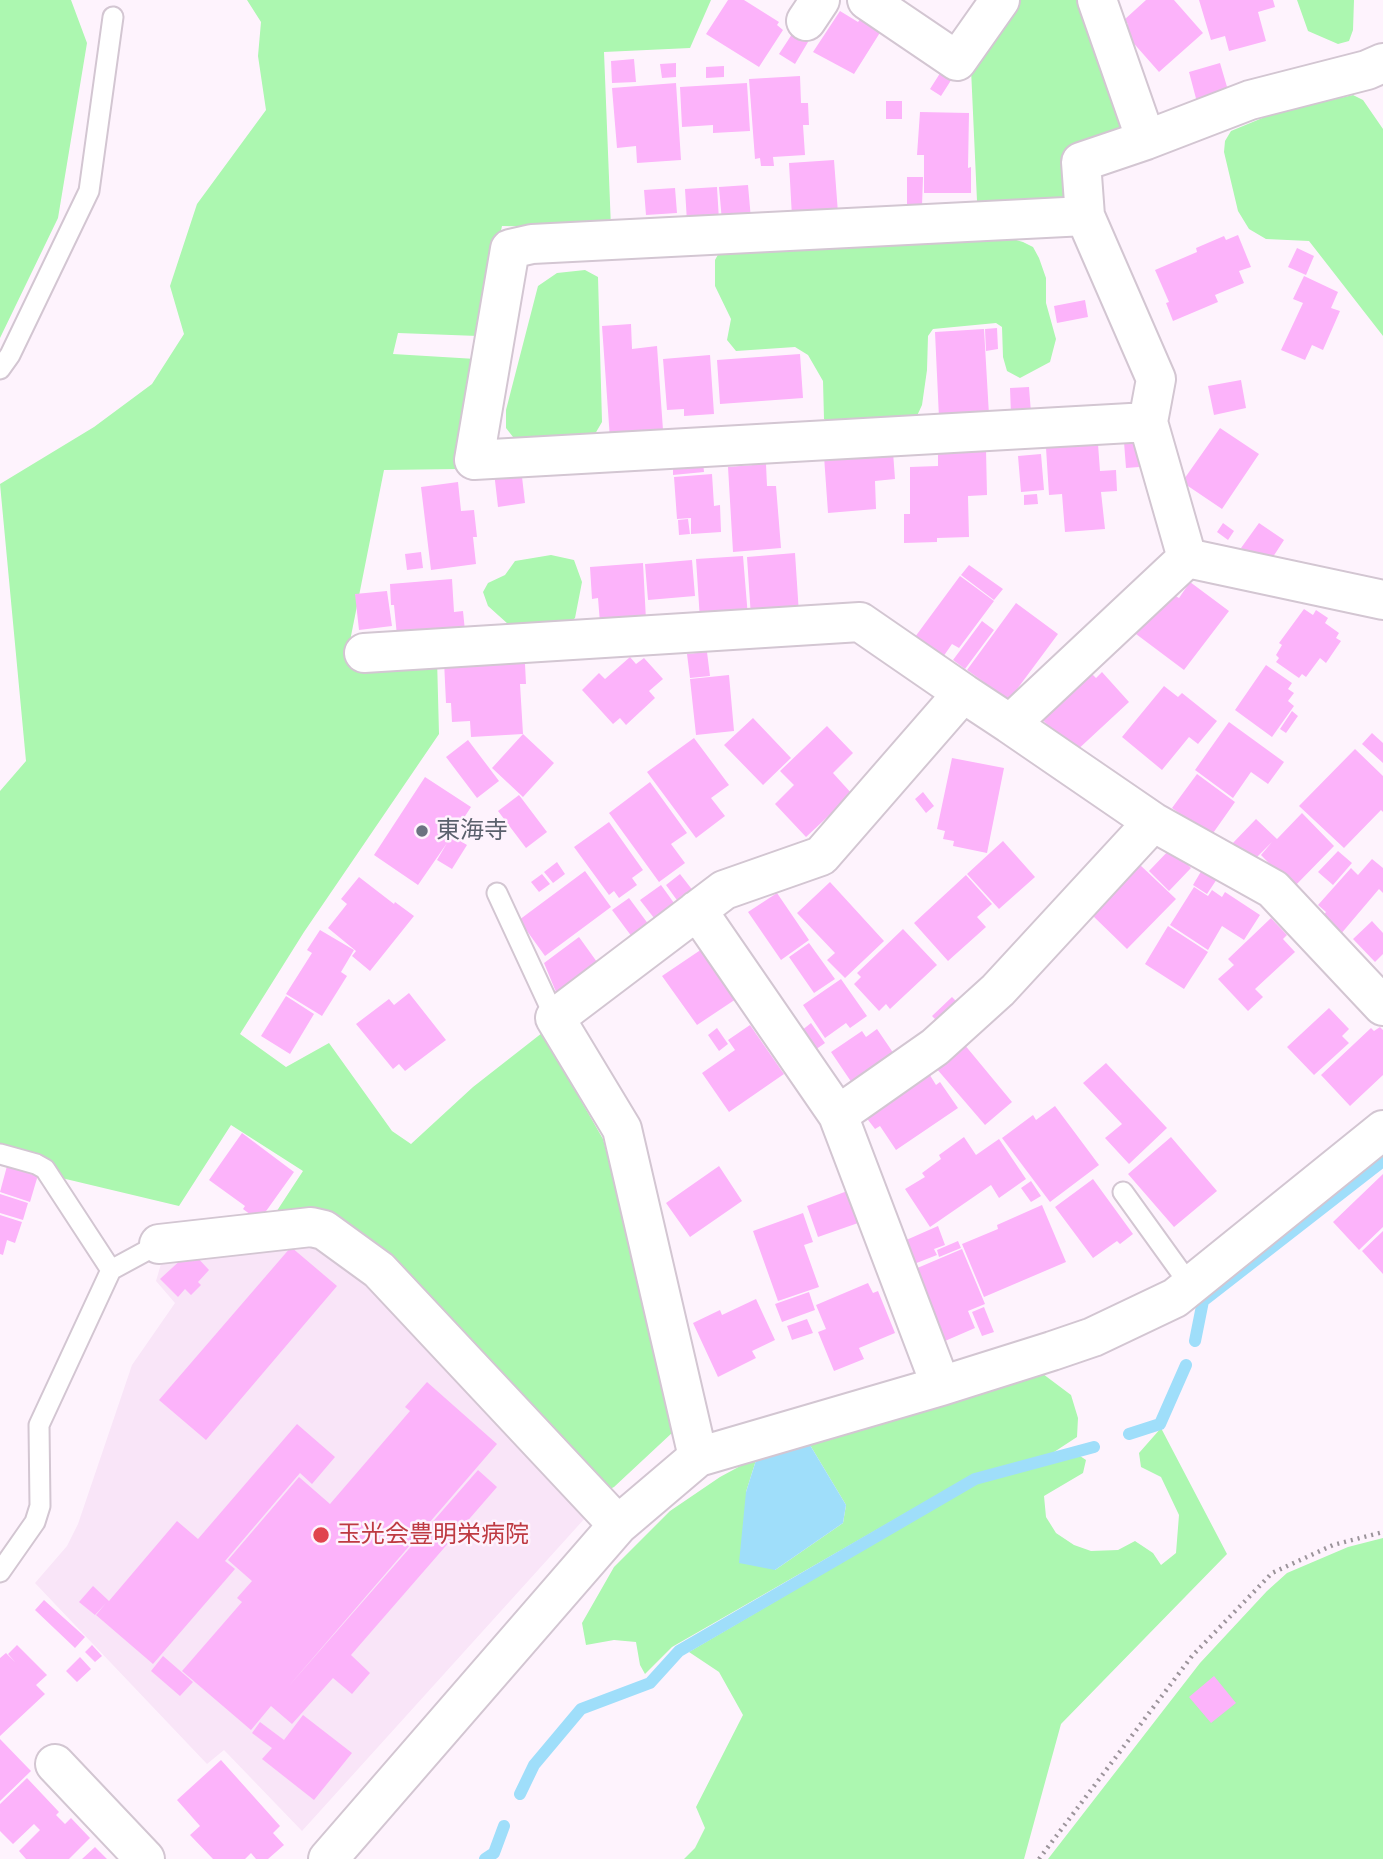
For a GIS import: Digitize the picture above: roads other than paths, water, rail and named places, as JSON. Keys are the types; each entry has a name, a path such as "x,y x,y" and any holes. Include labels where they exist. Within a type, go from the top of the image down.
{"street":[{"path":"867,0 957,61 1000,0"},
{"path":"1097,0 1146,140"},
{"path":"1187,558 1148,422 1156,379 1086,216 1081,162 1250,100 1367,70 1383,63"},
{"path":"1086,216 532,244 510,249 474,460 1148,422"},
{"path":"1187,558 1383,600"},
{"path":"1010,724 1187,558"},
{"path":"364,653 860,622 1153,822 1273,889 1383,1006"},
{"path":"698,1457 622,1129 555,1018 724,890 821,856 963,693"},
{"path":"838,1115 935,1047 998,990 1153,822"},
{"path":"698,910 838,1115 940,1387"},
{"path":"328,1859 618,1525 698,1457 940,1387 1093,1337 1175,1298 1383,1130"},
{"path":"159,1244 311,1227 324,1230 379,1270 618,1525"},
{"path":"55,1764 145,1859"}],"lane":[{"path":"0,369 10,355 89,191 113,17"},
{"path":"497,893 555,1018"},
{"path":"0,1154 45,1169 111,1270"},
{"path":"1123,1192 1190,1285"},
{"path":"0,1572 35,1522 40,1506 39,1425 111,1270 159,1244"}],"water":[{"path":"807,1440 846,1505 843,1523 775,1570 739,1563 746,1492 757,1457"}],"waterway":[{"path":"1195,1341 1203,1301 1383,1161"},
{"path":"1129,1434 1160,1424 1186,1365"},
{"path":"520,1794 534,1765 581,1709 650,1683 679,1651 975,1479 1094,1447"},
{"path":"485,1859 494,1853 504,1826"}],"place":[{"name":"東海寺","path":"422,831"},
{"name":"玉光会豊明栄病院","path":"321,1535"}]}
